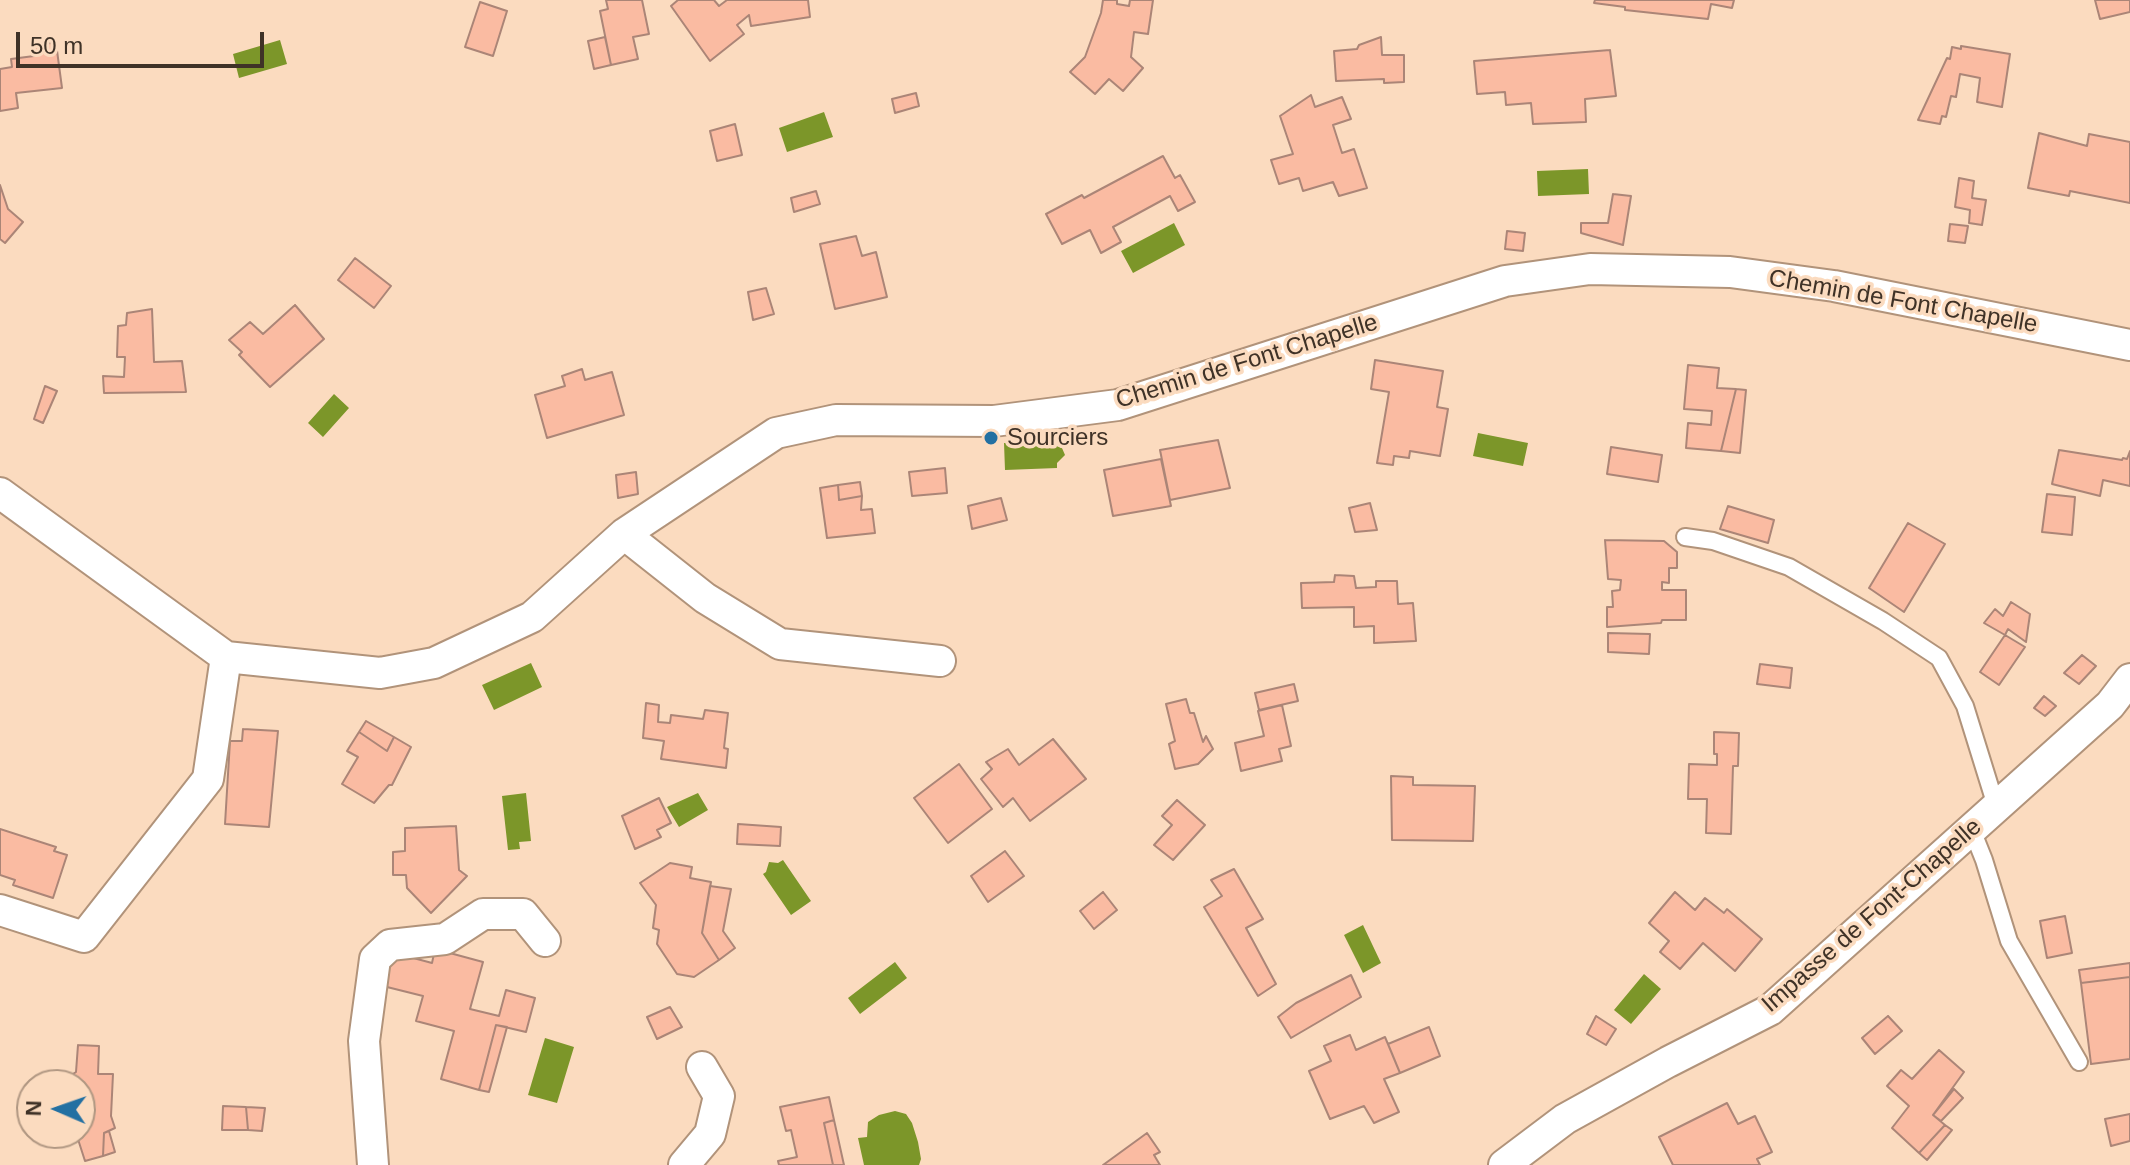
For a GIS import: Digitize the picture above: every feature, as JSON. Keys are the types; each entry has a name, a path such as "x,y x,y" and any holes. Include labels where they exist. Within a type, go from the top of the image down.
{"street":[{"name":"Chemin de Font Chapelle","path":"226,657 380,673 434,663 532,617 624,534 776,433 836,420 994,421 1118,405 1505,281 1590,269 1730,272 1834,286 2130,345"},
{"path":"0,493 226,657 208,779 84,937 0,910"},
{"path":"624,534 705,598 780,644 940,661"},
{"name":"Impasse de Font-Chapelle","path":"1504,1165 1565,1119 1770,1010 2110,705 2130,679"},
{"path":"373,1165 364,1041 375,959 390,945 445,939 483,914 523,914 545,941"},
{"path":"684,1165 710,1134 719,1096 702,1067"}],"lane":[{"path":"1685,537 1713,541 1789,567 1883,621 1939,658 1965,706 1996,806"},
{"path":"1972,830 2009,941 2079,1062"}],"shaded area":[{"path":"280,40 287,64 239,78 233,54"},
{"path":"824,112 833,137 787,152 779,128"},
{"path":"1588,169 1589,194 1538,196 1537,171"},
{"path":"1174,223 1185,245 1133,273 1121,251"},
{"path":"334,394 349,408 323,437 308,423"},
{"path":"1478,433 1528,443 1523,466 1473,456"},
{"path":"1056,441 1056,446 1062,448 1065,455 1057,463 1057,468 1005,470 1004,443"},
{"path":"531,663 542,687 494,710 482,685"},
{"path":"526,793 531,841 519,842 520,849 508,850 502,796"},
{"path":"698,793 708,810 679,827 667,807"},
{"path":"783,860 811,901 791,915 763,874 769,862"},
{"path":"1363,925 1381,963 1363,973 1344,935"},
{"path":"895,962 907,978 860,1014 848,998"},
{"path":"1644,974 1661,989 1631,1024 1614,1010"},
{"path":"545,1038 574,1047 557,1103 528,1095"},
{"path":"895,1111 906,1114 912,1123 921,1159 919,1165 864,1165 858,1138 867,1137 868,1122"}],"building":[{"path":"606,0 642,0 649,34 633,37 638,59 611,65 600,11 608,9"},
{"path":"678,0 714,0 719,6 727,0 808,0 810,17 751,26 749,15 737,25 744,34 710,61 671,6"},
{"path":"1103,0 1117,0 1117,4 1129,6 1130,0 1153,0 1148,34 1134,32 1131,57 1143,68 1123,91 1109,79 1095,94 1070,72 1085,57"},
{"path":"1595,0 1734,0 1732,8 1711,4 1708,19 1625,10 1625,7 1594,3"},
{"path":"2095,0 2130,0 2130,12 2100,19"},
{"path":"480,2 507,11 493,56 465,47"},
{"path":"605,37 611,65 594,69 588,41"},
{"path":"1381,37 1382,55 1404,55 1404,82 1384,83 1384,79 1336,81 1334,51 1357,49 1359,45"},
{"path":"56,43 62,88 16,93 18,108 0,111 0,69 12,67 11,59 34,56 31,44"},
{"path":"1961,46 2010,54 2002,107 1977,102 1980,78 1960,74 1956,97 1951,96 1946,117 1942,116 1940,124 1918,120 1947,58 1950,59 1952,47 1961,49"},
{"path":"1610,50 1616,96 1585,99 1586,122 1533,124 1531,103 1506,105 1505,92 1477,94 1474,61"},
{"path":"916,93 919,106 895,113 892,99"},
{"path":"1311,95 1315,107 1342,97 1351,119 1333,125 1342,153 1354,149 1367,188 1339,196 1333,182 1303,191 1299,178 1279,184 1271,160 1293,154 1280,116"},
{"path":"735,124 742,155 717,161 710,131"},
{"path":"2039,133 2087,146 2089,134 2130,142 2130,203 2070,191 2069,196 2028,188"},
{"path":"1163,156 1175,178 1180,175 1195,202 1178,211 1170,196 1113,227 1121,242 1101,253 1090,230 1062,244 1046,214 1082,195 1084,198"},
{"path":"1959,178 1974,181 1972,198 1986,200 1982,225 1969,223 1970,210 1955,207"},
{"path":"0,185 8,209 23,222 5,243 0,239"},
{"path":"816,191 820,204 794,212 791,198"},
{"path":"1613,194 1631,196 1623,245 1581,233 1581,223 1608,223"},
{"path":"1950,224 1968,226 1965,243 1948,241"},
{"path":"1507,231 1525,233 1523,251 1505,249"},
{"path":"856,236 862,256 876,252 887,297 835,309 820,244"},
{"path":"355,258 391,286 374,308 338,280"},
{"path":"766,288 774,314 753,320 748,292"},
{"path":"295,305 324,339 270,387 229,340 250,322 263,334"},
{"path":"152,309 154,362 182,361 186,392 104,393 103,376 124,377 125,357 117,357 118,326 126,325 127,313"},
{"path":"1375,360 1443,371 1437,407 1448,409 1440,456 1410,451 1409,458 1394,456 1393,465 1377,463 1389,392 1371,389"},
{"path":"1688,365 1719,368 1717,388 1736,389 1721,451 1686,448 1688,423 1711,425 1712,411 1684,409"},
{"path":"582,369 585,380 612,372 624,415 547,438 535,395 565,386 562,376"},
{"path":"45,386 57,391 43,423 34,419"},
{"path":"1736,389 1746,390 1740,453 1721,451"},
{"path":"1218,440 1230,488 1170,500 1160,450"},
{"path":"1611,447 1662,455 1658,482 1607,474"},
{"path":"2059,450 2122,460 2127,459 2130,451 2130,486 2103,480 2100,496 2052,484"},
{"path":"1161,459 1171,506 1113,516 1104,470"},
{"path":"945,468 947,493 912,496 909,472"},
{"path":"636,472 638,494 618,498 616,475"},
{"path":"860,482 862,496 839,500 838,485"},
{"path":"838,485 839,500 862,496 861,510 872,509 875,533 827,538 820,488"},
{"path":"2047,494 2075,497 2072,535 2042,532"},
{"path":"1001,498 1007,520 972,529 968,506"},
{"path":"1370,503 1377,530 1355,532 1349,508"},
{"path":"1728,506 1774,520 1768,543 1720,529"},
{"path":"1908,523 1945,544 1904,612 1869,588"},
{"path":"1605,540 1664,541 1677,552 1677,568 1669,568 1669,583 1662,582 1662,590 1686,590 1686,620 1607,627 1607,607 1613,607 1612,591 1620,590 1621,580 1608,579"},
{"path":"1335,575 1354,576 1356,588 1376,587 1376,581 1397,581 1398,604 1413,603 1416,641 1374,643 1374,626 1354,627 1354,607 1302,608 1301,583 1334,582"},
{"path":"2011,602 2030,614 2026,642 2008,629 2005,635 1984,623 1995,609 2003,616"},
{"path":"1608,633 1650,634 1649,654 1608,652"},
{"path":"2005,635 2025,647 1999,685 1980,672"},
{"path":"2082,655 2096,666 2079,684 2064,673"},
{"path":"1760,664 1792,668 1790,688 1757,684"},
{"path":"1294,684 1298,701 1259,710 1255,693"},
{"path":"2044,696 2056,706 2045,716 2034,708"},
{"path":"1186,699 1203,742 1206,736 1213,749 1198,764 1175,769 1169,744 1175,741 1166,704"},
{"path":"646,703 659,705 658,722 670,723 671,715 703,719 705,710 728,713 724,748 728,749 726,768 661,759 664,741 643,738"},
{"path":"1282,705 1291,746 1279,749 1282,761 1241,771 1235,743 1264,736 1258,711"},
{"path":"366,721 394,737 387,751 359,732"},
{"path":"243,729 278,731 269,827 225,824 230,741 242,741"},
{"path":"359,732 387,751 394,737 411,747 392,785 374,803 342,784 358,757 347,751"},
{"path":"1714,732 1739,733 1738,766 1733,766 1731,834 1706,833 1707,799 1688,799 1689,764 1717,765"},
{"path":"1053,739 1086,779 1030,821 1013,798 1003,807 981,779 992,769 986,762 1008,749 1019,765"},
{"path":"959,764 992,809 948,843 914,798"},
{"path":"1391,776 1413,777 1413,785 1475,786 1473,841 1392,840"},
{"path":"659,798 671,823 657,830 661,837 635,849 622,816"},
{"path":"1177,800 1205,825 1173,860 1154,845 1172,825 1162,816"},
{"path":"738,824 781,827 780,846 737,844"},
{"path":"456,826 459,870 467,876 431,913 407,888 406,875 393,875 393,852 405,851 405,828"},
{"path":"0,829 56,847 54,851 67,855 53,898 13,885 15,880 0,875"},
{"path":"1005,851 1024,876 988,902 971,876"},
{"path":"670,863 692,867 690,878 711,882 702,933 719,960 694,977 677,974 657,944 659,930 653,928 656,905 640,883"},
{"path":"1234,869 1263,919 1246,928 1276,984 1258,996 1204,907 1222,896 1211,880"},
{"path":"710,886 731,889 723,931 735,948 719,960 702,933"},
{"path":"1103,892 1117,910 1094,929 1080,911"},
{"path":"1675,892 1695,910 1705,898 1724,913 1727,909 1762,939 1735,971 1703,943 1680,969 1660,952 1669,941 1649,923"},
{"path":"2065,916 2072,953 2047,958 2040,921"},
{"path":"435,949 483,962 470,1009 499,1016 506,990 535,998 526,1032 496,1025 479,1090 441,1079 454,1031 416,1021 423,996 383,986 391,952 432,963"},
{"path":"2130,963 2130,977 2081,983 2079,970"},
{"path":"1351,975 1361,997 1291,1038 1278,1017 1296,1003"},
{"path":"2130,977 2130,1059 2091,1064 2081,983"},
{"path":"670,1007 682,1027 657,1039 647,1017"},
{"path":"1596,1016 1616,1029 1606,1045 1587,1034"},
{"path":"1888,1016 1902,1031 1875,1054 1862,1038"},
{"path":"496,1025 507,1027 489,1092 479,1090"},
{"path":"1429,1027 1440,1056 1400,1073 1388,1044"},
{"path":"1350,1035 1356,1050 1385,1037 1400,1073 1384,1079 1399,1112 1374,1123 1364,1106 1330,1119 1309,1071 1331,1061 1324,1046"},
{"path":"78,1045 99,1046 98,1074 113,1074 111,1116 115,1128 104,1133 103,1156 85,1161 81,1149 96,1149 96,1069 76,1069"},
{"path":"1939,1050 1964,1072 1933,1115 1945,1125 1919,1153 1892,1128 1909,1106 1887,1086 1901,1070 1912,1079"},
{"path":"1954,1089 1963,1098 1941,1121 1933,1115"},
{"path":"829,1097 834,1120 824,1123 833,1165 779,1165 778,1161 797,1157 791,1130 786,1131 780,1107"},
{"path":"1727,1103 1738,1124 1755,1116 1772,1152 1757,1159 1760,1165 1673,1165 1659,1137"},
{"path":"223,1106 246,1107 248,1130 222,1130"},
{"path":"246,1107 265,1108 262,1131 248,1130"},
{"path":"2130,1114 2130,1141 2111,1146 2105,1119"},
{"path":"834,1120 844,1165 833,1165 824,1123"},
{"path":"1945,1125 1952,1130 1927,1160 1919,1153"},
{"path":"109,1131 115,1152 103,1156 104,1133"},
{"path":"1147,1133 1160,1152 1154,1155 1160,1165 1103,1165"}],"place":[{"name":"Sourciers","path":"991,438"}]}
